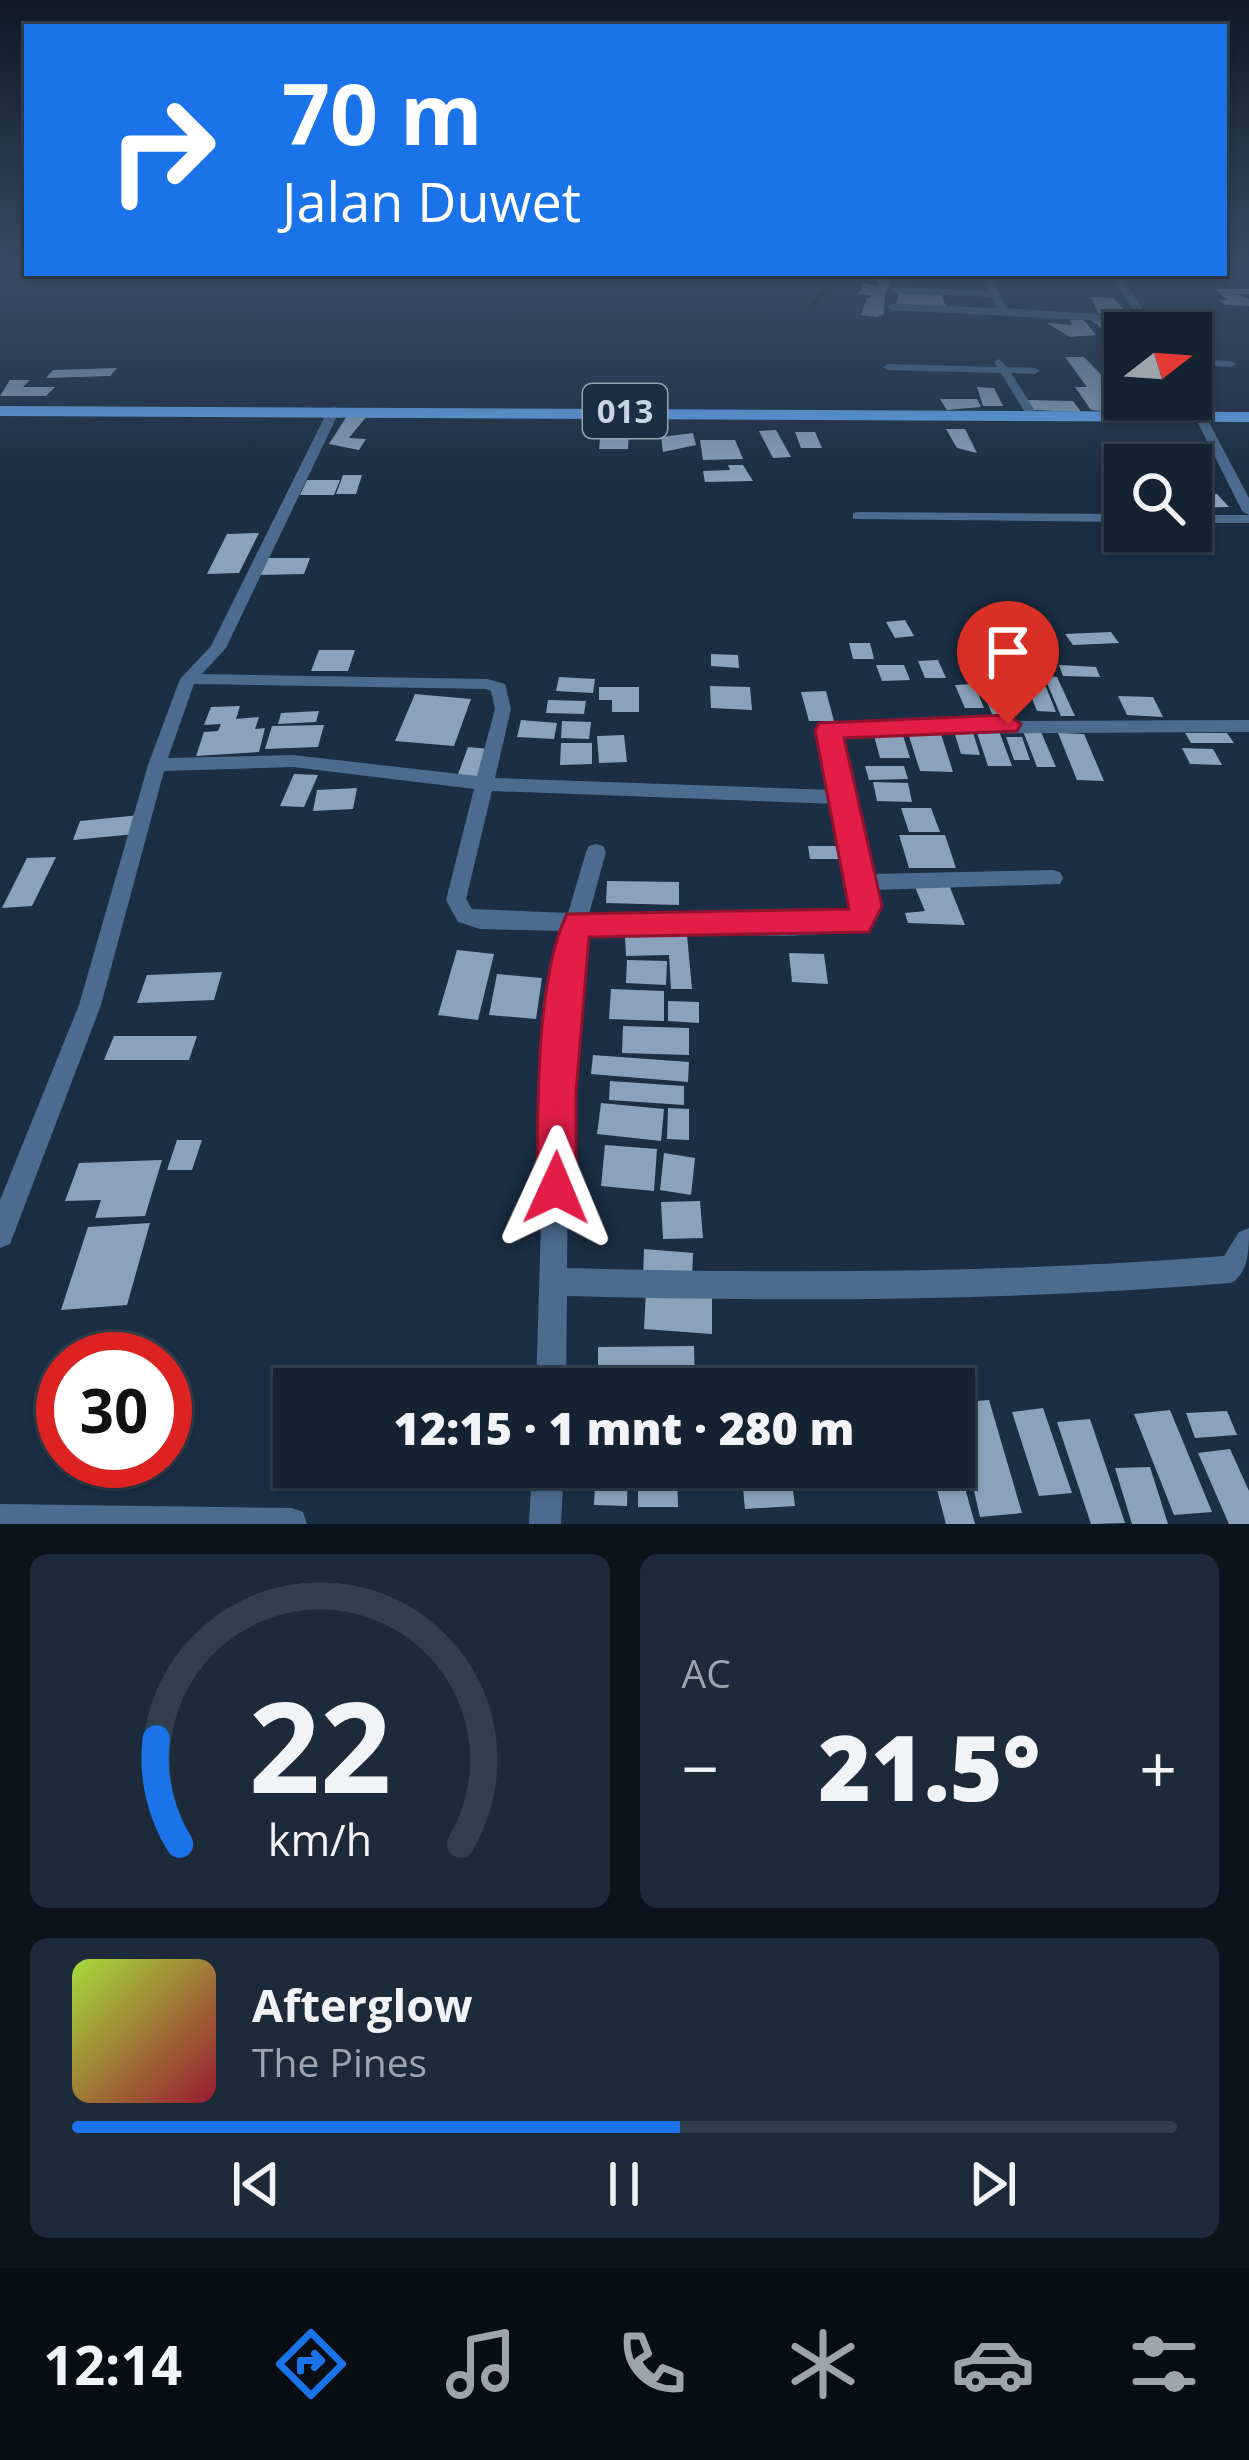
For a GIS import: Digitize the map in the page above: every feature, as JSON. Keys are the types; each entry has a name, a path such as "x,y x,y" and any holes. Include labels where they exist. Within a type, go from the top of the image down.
{"main road":[{"name":"013","path":"0,411 1104,415"},
{"name":"013","path":"1212,416 1249,417"}],"street":[{"path":"1212,363 1231,364"},
{"path":"888,367 1002,366 1034,371"},
{"path":"1002,366 1031,414"},
{"path":"0,1234 90,1005 157,765 188,679 218,648 334,410"},
{"path":"1203,420 1249,515 1212,518"},
{"path":"858,516 1104,518"},
{"path":"188,679 492,684 503,698 458,907 479,920 847,925 866,916 827,732 835,727 1249,726"},
{"path":"157,765 293,761 487,784 841,797"},
{"path":"552,1368 557,1093 570,944 596,852"},
{"path":"860,882 1053,878"},
{"path":"556,1282 724,1287 1110,1281 1231,1269 1249,1242"},
{"path":"545,1524 547,1488"},
{"path":"0,1520 291,1524"}],"building":[{"path":"1065,357 1084,357 1104,378 1104,411 1091,410 1075,387 1087,387"},
{"path":"117,368 110,376 46,378 53,370"},
{"path":"10,380 30,380 23,387 55,387 46,396 0,396"},
{"path":"977,387 994,388 1003,406 983,406"},
{"path":"940,399 977,399 981,407 947,410"},
{"path":"1026,400 1073,401 1081,412 1032,410"},
{"path":"347,416 367,416 349,438 366,439 359,450 329,444"},
{"path":"946,429 965,429 977,453 957,448"},
{"path":"776,430 791,457 773,458 759,431"},
{"path":"601,431 629,431 628,449 599,449"},
{"path":"795,432 815,432 822,448 801,448"},
{"path":"693,433 696,445 663,452 661,437"},
{"path":"700,440 735,440 743,459 703,460"},
{"path":"728,465 743,465 753,481 705,482 703,471 730,470"},
{"path":"343,475 362,475 356,494 336,494"},
{"path":"307,480 340,480 334,495 300,495"},
{"path":"1212,494 1217,494 1229,507 1212,507"},
{"path":"259,533 239,573 207,574 227,534"},
{"path":"265,558 310,558 304,574 258,575"},
{"path":"905,620 914,636 895,638 886,622"},
{"path":"1111,632 1119,643 1073,645 1065,634"},
{"path":"849,643 870,643 874,659 853,659"},
{"path":"319,650 355,650 348,671 311,671"},
{"path":"711,654 738,655 739,668 711,666"},
{"path":"1025,654 1035,670 1008,671 999,655"},
{"path":"995,655 1003,671 966,671 959,656"},
{"path":"938,660 946,678 925,678 918,661"},
{"path":"876,665 904,665 910,680 882,681"},
{"path":"1059,665 1096,667 1100,677 1063,676"},
{"path":"991,673 1016,716 993,716 975,674"},
{"path":"1044,676 1057,677 1075,716 1061,716"},
{"path":"559,677 595,679 593,693 556,691"},
{"path":"974,684 984,708 965,708 955,685"},
{"path":"710,686 750,687 752,710 711,708"},
{"path":"1027,686 1046,687 1056,712 1037,711"},
{"path":"599,687 639,687 639,712 612,712 612,700 599,700"},
{"path":"826,691 834,721 809,721 801,692"},
{"path":"415,694 471,699 454,746 395,741"},
{"path":"1118,696 1153,697 1163,717 1127,715"},
{"path":"548,700 586,701 584,714 546,713"},
{"path":"240,706 236,719 259,717 255,729 265,728 259,752 196,756 204,732 218,731 221,724 204,725 211,707"},
{"path":"319,711 316,722 278,724 281,713"},
{"path":"521,720 557,723 554,739 517,737"},
{"path":"562,721 591,722 589,739 561,738"},
{"path":"324,725 318,747 265,749 272,726"},
{"path":"953,728 972,729 980,755 961,754"},
{"path":"976,730 999,731 1012,766 988,766"},
{"path":"1023,731 1041,732 1056,767 1037,767"},
{"path":"873,732 902,732 910,758 880,758"},
{"path":"908,733 941,734 953,772 920,771"},
{"path":"1058,733 1084,734 1104,781 1077,780"},
{"path":"1185,733 1227,733 1234,743 1191,743"},
{"path":"624,735 627,762 599,763 597,736"},
{"path":"1006,737 1022,737 1030,760 1014,760"},
{"path":"561,743 592,743 592,764 560,765"},
{"path":"468,747 490,749 480,779 457,777"},
{"path":"1182,748 1213,749 1222,765 1190,764"},
{"path":"865,766 904,766 908,779 869,780"},
{"path":"294,774 318,775 304,807 280,806"},
{"path":"873,782 908,783 912,802 877,801"},
{"path":"357,788 353,809 313,811 317,790"},
{"path":"901,808 931,808 940,832 909,832"},
{"path":"140,815 135,834 73,840 80,821"},
{"path":"899,835 945,835 956,868 909,868"},
{"path":"808,846 844,846 847,859 810,859"},
{"path":"56,857 32,906 2,908 27,858"},
{"path":"607,881 679,882 679,905 606,903"},
{"path":"949,885 965,925 908,923 905,913 925,911 915,887"},
{"path":"687,935 692,989 671,989 669,955 626,956 625,937"},
{"path":"457,950 494,954 478,1020 438,1015"},
{"path":"789,953 824,954 828,984 792,982"},
{"path":"627,960 667,961 666,985 626,983"},
{"path":"222,972 214,1000 137,1003 147,975"},
{"path":"497,974 542,978 536,1019 489,1015"},
{"path":"611,989 664,991 664,1021 609,1019"},
{"path":"668,1001 699,1002 699,1023 668,1021"},
{"path":"623,1026 689,1028 689,1055 622,1053"},
{"path":"114,1036 197,1036 189,1060 104,1060"},
{"path":"593,1055 689,1062 688,1082 591,1074"},
{"path":"610,1081 684,1086 684,1105 609,1100"},
{"path":"601,1103 664,1109 661,1141 597,1134"},
{"path":"668,1108 689,1109 689,1140 667,1139"},
{"path":"177,1140 202,1140 192,1170 167,1170"},
{"path":"605,1145 657,1149 654,1191 601,1186"},
{"path":"664,1153 695,1158 691,1195 660,1190"},
{"path":"162,1160 145,1216 95,1218 101,1200 65,1201 79,1163"},
{"path":"700,1201 703,1238 663,1239 661,1202"},
{"path":"150,1223 127,1305 61,1310 88,1227"},
{"path":"644,1249 693,1253 692,1281 643,1277"},
{"path":"646,1290 712,1293 712,1334 644,1329"},
{"path":"694,1346 695,1368 598,1368 598,1347"},
{"path":"989,1400 1022,1513 980,1517 973,1488 975,1401"},
{"path":"1043,1408 1072,1493 1039,1496 1012,1412"},
{"path":"1170,1410 1212,1512 1174,1515 1134,1414"},
{"path":"1227,1411 1237,1435 1195,1438 1186,1413"},
{"path":"1090,1419 1125,1523 1091,1524 1057,1422"},
{"path":"1230,1449 1249,1491 1249,1524 1229,1524 1198,1453"},
{"path":"1150,1467 1168,1524 1132,1524 1115,1468"},
{"path":"595,1488 627,1488 627,1506 594,1505"},
{"path":"638,1488 678,1488 678,1507 638,1507"},
{"path":"743,1488 793,1488 795,1506 745,1509"},
{"path":"937,1488 965,1488 975,1524 946,1524"}],"route":[{"path":"556,1188 557,1093 570,944 578,923 785,927 858,923 866,916 867,906 834,766 830,728 1008,724"}]}
